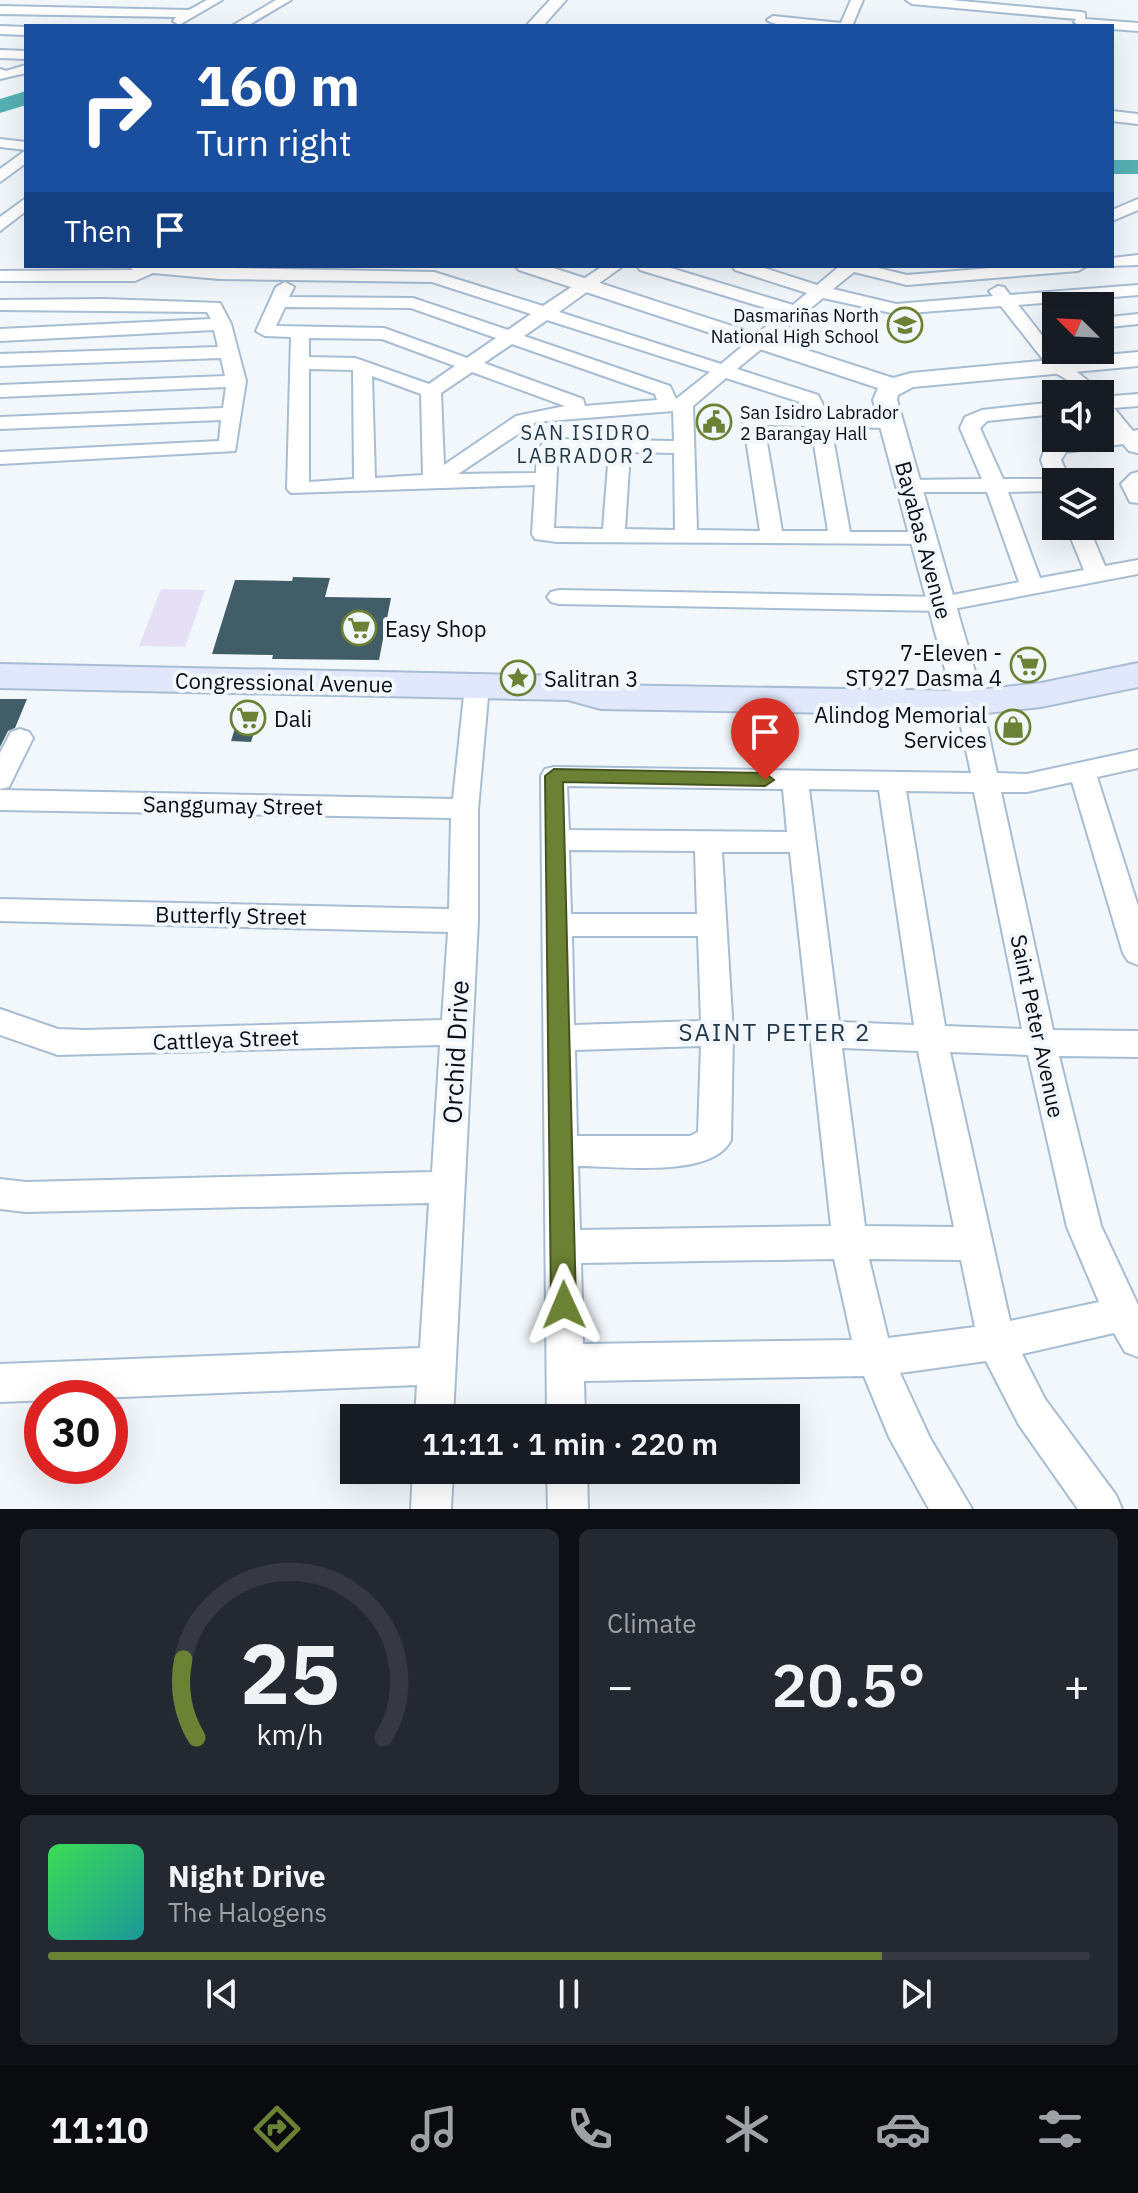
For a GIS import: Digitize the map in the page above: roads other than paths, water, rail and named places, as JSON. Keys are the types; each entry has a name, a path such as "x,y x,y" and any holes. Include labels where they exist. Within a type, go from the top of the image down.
{"main road":[{"name":"Congressional Avenue","path":"967,695 1138,658"},
{"name":"Congressional Avenue","path":"0,676 569,688 601,697 1041,695 1138,675"}],"street":[{"path":"172,24 216,0"},
{"path":"242,24 285,0"},
{"path":"536,24 558,0"},
{"path":"847,24 857,0"},
{"path":"912,0 1109,24"},
{"path":"1080,21 1082,0"},
{"path":"782,4 772,23 794,24"},
{"path":"0,10 192,14"},
{"path":"1114,25 1138,27"},
{"path":"0,30 24,31"},
{"path":"0,54 24,55"},
{"path":"0,73 5,76 24,70"},
{"path":"1114,116 1138,119"},
{"path":"0,143 24,146"},
{"path":"0,177 24,157"},
{"path":"0,226 24,205"},
{"path":"1114,215 1138,205"},
{"path":"1114,263 1138,260"},
{"path":"0,276 131,276 145,268"},
{"path":"157,268 219,274 292,271 434,277 813,400 820,419 840,538"},
{"path":"532,268 892,385 911,380 1138,359"},
{"path":"431,391 611,268"},
{"path":"653,268 797,312"},
{"path":"747,268 822,292 896,309 1138,290"},
{"path":"434,481 523,420 573,411 676,404 723,372 848,268"},
{"path":"857,268 897,280 982,270 1035,268"},
{"path":"982,270 1059,367 1078,380"},
{"path":"292,271 265,331 384,334 472,363 576,403 573,411"},
{"path":"278,302 413,303 663,390 676,404 684,447 686,536"},
{"path":"0,305 210,307 216,309 222,324 236,381 228,447 0,458"},
{"path":"1114,322 1138,319"},
{"path":"0,335 222,324"},
{"path":"1029,330 1042,329"},
{"path":"300,332 298,489 434,481 545,479"},
{"path":"0,360 229,352"},
{"path":"300,363 362,366 431,391"},
{"path":"362,366 365,484"},
{"path":"0,391 236,381"},
{"name":"Bayabas Avenue","path":"892,385 886,392 885,400 967,695"},
{"path":"431,391 434,481"},
{"path":"1114,402 1138,400"},
{"path":"1032,588 995,484 970,428 972,421 982,416 1042,410"},
{"path":"0,423 231,414"},
{"path":"1114,418 1135,441"},
{"path":"772,537 753,419 892,422"},
{"path":"1053,468 1052,452 1060,447 1135,441"},
{"path":"684,447 552,445 548,449 543,534 840,538 926,546"},
{"path":"614,535 620,446"},
{"path":"1138,478 1132,484 1138,497"},
{"path":"909,486 1042,484"},
{"path":"557,535 555,550 926,546"},
{"path":"1082,540 1099,575"},
{"path":"559,597 942,604 1138,567"},
{"name":"Orchid Drive","path":"435,1404 463,921 465,809 477,686"},
{"name":"Saint Peter Avenue","path":"967,695 1041,1045 1084,1227 1130,1326"},
{"path":"0,780 20,738"},
{"path":"566,1404 554,776 1027,783 1138,759"},
{"path":"1082,771 1138,953"},
{"path":"795,780 850,1242 863,1317 874,1358 901,1423 952,1509"},
{"path":"891,782 931,1037 996,1342 1032,1412 1102,1509"},
{"name":"Sanggumay Street","path":"0,800 465,809"},
{"path":"555,840 802,842"},
{"path":"561,1151 694,1151 714,1140 717,1033 708,841"},
{"name":"Butterfly Street","path":"0,910 463,921"},
{"path":"557,925 713,925"},
{"name":"Cattleya Street","path":"0,1022 58,1042 86,1043 455,1032"},
{"path":"559,1038 717,1033"},
{"path":"826,1035 931,1037 1041,1045 1138,1044"},
{"path":"0,1194 26,1197 447,1187"},
{"path":"562,1247 850,1242 975,1244"},
{"path":"565,1363 874,1358 1130,1326"},
{"path":"0,1383 436,1366"},
{"path":"431,1509 432,1484"},
{"path":"567,1484 568,1509"}],"waterway":[{"path":"0,106 24,99"},
{"path":"1114,167 1138,167"}],"place":[{"name":"Dasmariñas North National High School","path":"905,325"},
{"name":"San Isidro Labrador 2 Barangay Hall","path":"714,422"},
{"name":"Easy Shop","path":"359,628"},
{"name":"7-Eleven - ST927 Dasma 4","path":"1028,665"},
{"name":"Salitran 3","path":"518,678"},
{"name":"Dali","path":"248,718"},
{"name":"Alindog Memorial Services","path":"1013,727"}],"district":[{"name":"SAN ISIDRO LABRADOR 2","path":"586,444"},
{"name":"SAINT PETER 2","path":"775,1032"}]}
